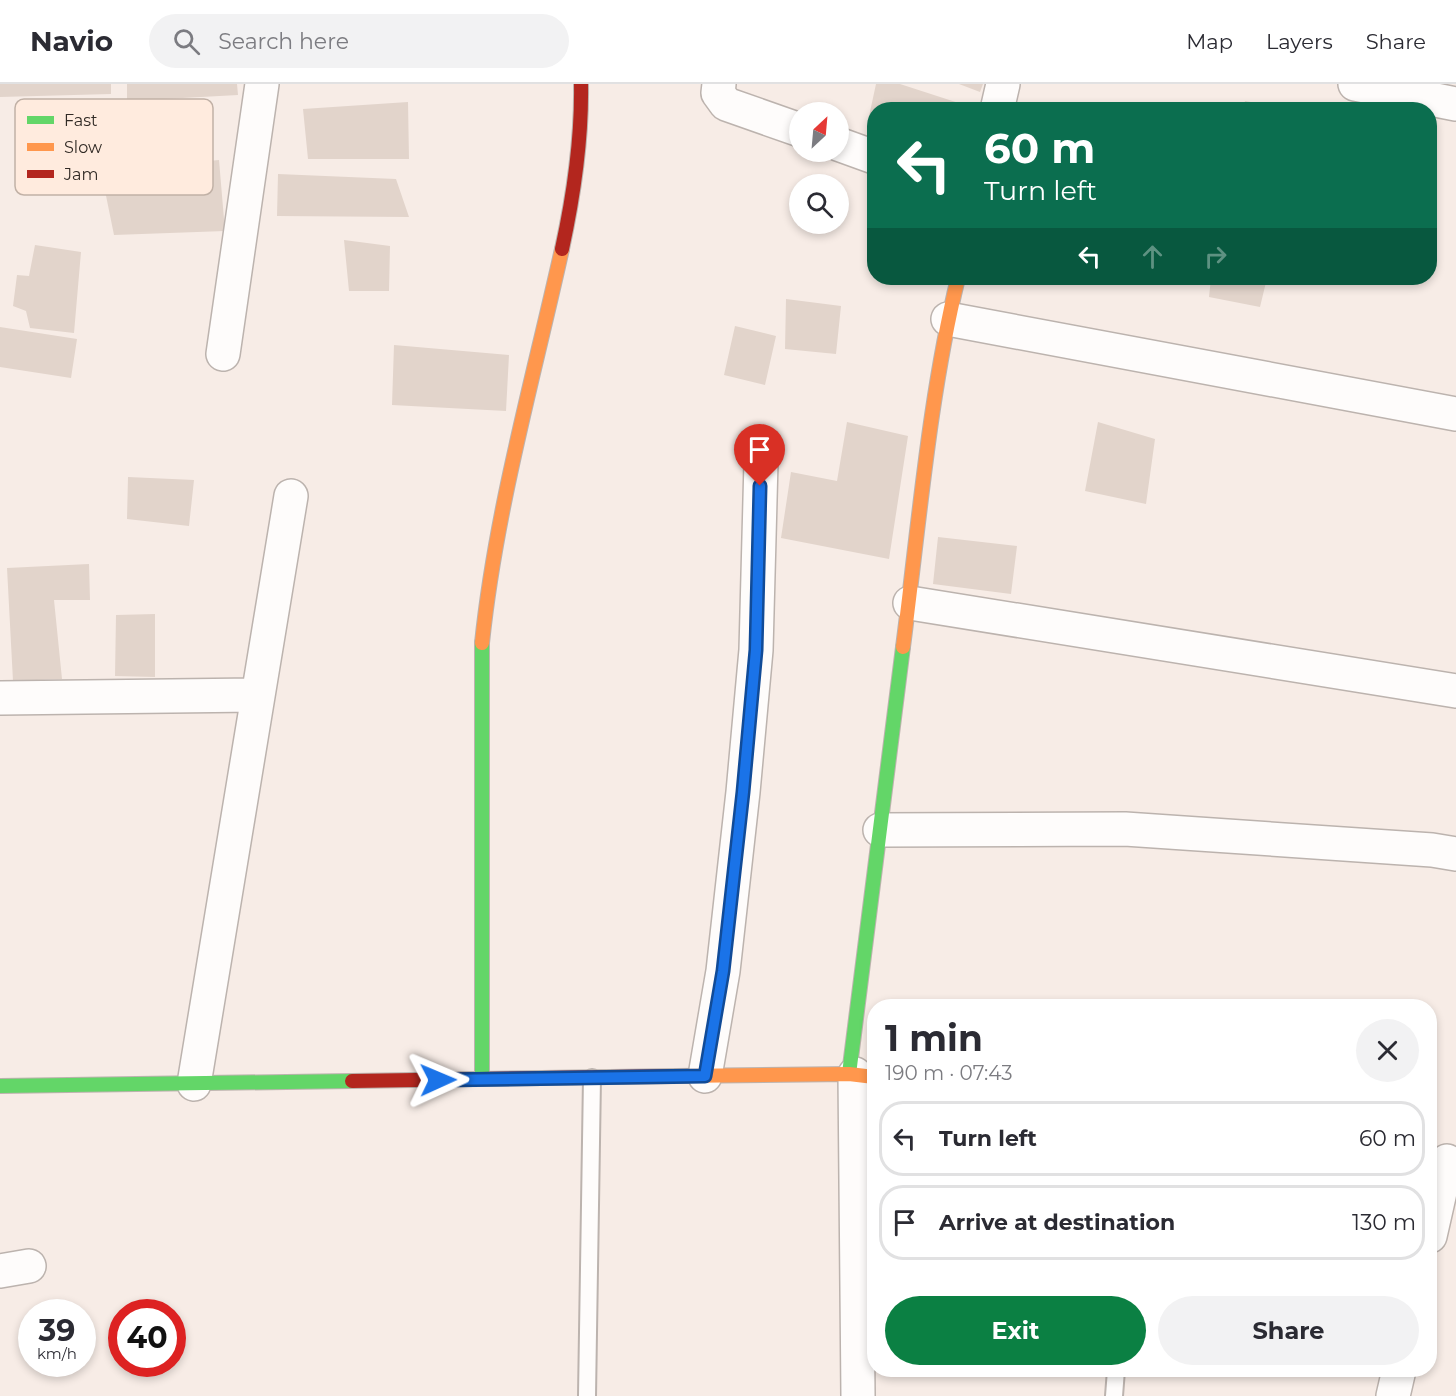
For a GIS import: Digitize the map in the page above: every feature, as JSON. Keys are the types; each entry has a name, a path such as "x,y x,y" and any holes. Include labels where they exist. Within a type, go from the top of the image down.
{"street":[{"path":"223,354 262,84"},
{"path":"482,1079 481,649 486,597 512,464 565,235 577,171 583,110 581,84"},
{"path":"719,84 718,93 726,104 789,126"},
{"path":"999,102 1003,84"},
{"path":"1355,84 1456,104"},
{"path":"849,148 867,154"},
{"path":"858,1396 859,1075 880,830 948,319 956,285"},
{"path":"948,319 1456,414"},
{"path":"705,1076 723,971 756,650 761,462"},
{"path":"194,1084 291,496"},
{"path":"910,603 1456,691"},
{"path":"0,698 258,695"},
{"path":"880,830 1125,829 1432,850 1456,854"},
{"path":"0,1086 859,1075"},
{"path":"1437,1198 1444,1160"},
{"path":"1393,1396 1397,1377"}],"lane":[{"path":"587,1396 592,1078"},
{"path":"1114,1396 1115,1377"}],"building":[{"path":"0,84 111,84 111,94 0,97"},
{"path":"127,84 237,84 238,95 164,99 127,99"},
{"path":"876,84 900,84 956,102 872,102"},
{"path":"959,84 983,84 980,92"},
{"path":"408,102 409,159 308,159 303,109"},
{"path":"219,160 225,231 114,235 106,195 213,195 213,161"},
{"path":"278,174 396,179 409,217 277,216"},
{"path":"344,240 390,246 389,291 349,291"},
{"path":"35,245 81,252 74,333 30,328 26,311 13,306 17,275 29,276"},
{"path":"1210,285 1265,285 1260,307 1209,297"},
{"path":"786,299 841,306 836,354 785,349"},
{"path":"735,326 776,336 765,385 724,375"},
{"path":"0,327 77,339 71,378 0,367"},
{"path":"394,345 509,355 506,411 392,405"},
{"path":"847,422 908,436 889,559 781,538 791,472 837,481"},
{"path":"1098,422 1155,439 1146,504 1085,491"},
{"path":"128,477 194,480 189,526 127,519"},
{"path":"938,537 1017,546 1011,594 933,584"},
{"path":"89,564 90,600 54,600 62,679 13,681 7,568"},
{"path":"155,614 155,677 115,676 116,615"}],"traffic: fast":[{"path":"482,643 482,1079"},
{"path":"849,1074 903,647"},
{"path":"0,1086 352,1081"}],"traffic: slow":[{"path":"482,643 496,543 516,445 562,249"},
{"path":"903,647 932,415 956,285"},
{"path":"677,1076 849,1074 867,1076"}],"traffic: jam":[{"path":"562,249 576,167 581,84"},
{"path":"352,1081 677,1076"}],"route":[{"path":"438,1080 705,1076 723,971 743,792 756,650 760,486"}]}
